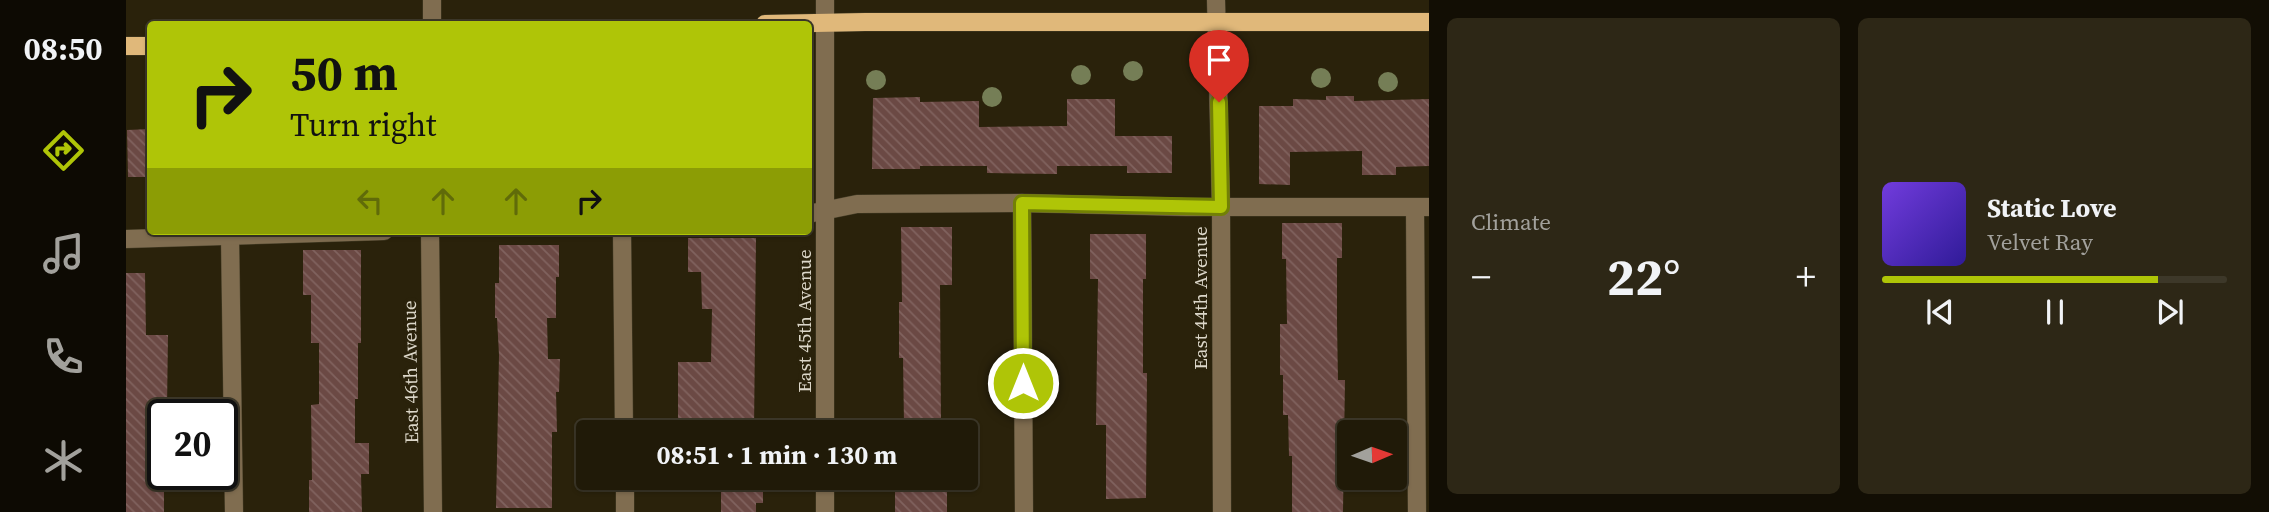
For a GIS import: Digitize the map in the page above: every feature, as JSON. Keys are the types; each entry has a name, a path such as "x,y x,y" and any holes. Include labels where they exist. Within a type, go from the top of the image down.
{"main road":[{"path":"812,22 1429,22"},
{"path":"126,46 147,46"}],"street":[{"path":"432,0 432,21"},
{"name":"East 45th Avenue","path":"825,0 817,212 825,420"},
{"name":"East 44th Avenue","path":"1216,0 1221,207 1222,512"},
{"path":"1022,203 1024,512"},
{"path":"817,212 857,204 1422,207 1417,512"},
{"path":"126,239 261,235"},
{"name":"East 46th Avenue","path":"430,235 433,512"},
{"path":"622,235 624,420"},
{"path":"230,236 234,512"},
{"path":"625,490 625,512"},
{"path":"825,490 825,512"}],"building":[{"path":"1326,96 1354,96 1354,101 1429,99 1429,166 1396,167 1396,175 1362,175 1362,151 1290,152 1290,185 1259,184 1259,106 1293,106 1293,99 1326,100"},
{"path":"920,97 920,102 979,101 979,127 1067,126 1067,99 1115,99 1115,136 1172,136 1172,173 1127,173 1127,166 1057,166 1057,174 987,173 987,166 872,169 873,98"},
{"path":"147,129 147,177 128,177 127,130"},
{"path":"1282,223 1342,223 1342,258 1337,258 1337,324 1338,380 1345,380 1344,420 1337,420 1337,490 1343,490 1343,512 1292,512 1292,456 1289,456 1288,415 1283,415 1283,375 1280,375 1280,324 1287,324 1286,259 1282,259"},
{"path":"901,227 952,227 952,285 940,285 941,420 904,420 903,358 899,358 899,302 902,302"},
{"path":"1090,234 1146,234 1143,373 1147,373 1146,498 1106,499 1106,425 1096,425 1098,279 1090,279"},
{"path":"688,238 756,238 754,420 678,420 678,362 711,362 712,309 702,309 701,272 688,272"},
{"path":"499,245 559,245 556,318 547,318 548,359 560,359 559,392 556,392 557,432 552,432 552,508 496,508 499,355 495,283 499,283"},
{"path":"303,250 361,250 361,343 358,343 355,443 369,443 369,474 361,474 362,512 309,512 309,480 312,480 311,405 319,404 319,343 311,343 311,295 303,295"},
{"path":"126,273 145,273 146,335 168,335 167,399 147,399 147,490 164,490 164,512 126,512"},
{"path":"721,490 763,490 763,503 756,503 756,512 721,512"},
{"path":"895,490 947,490 947,512 895,512"}],"route":[{"path":"1023,383 1022,203 1221,207 1219,102"}]}
